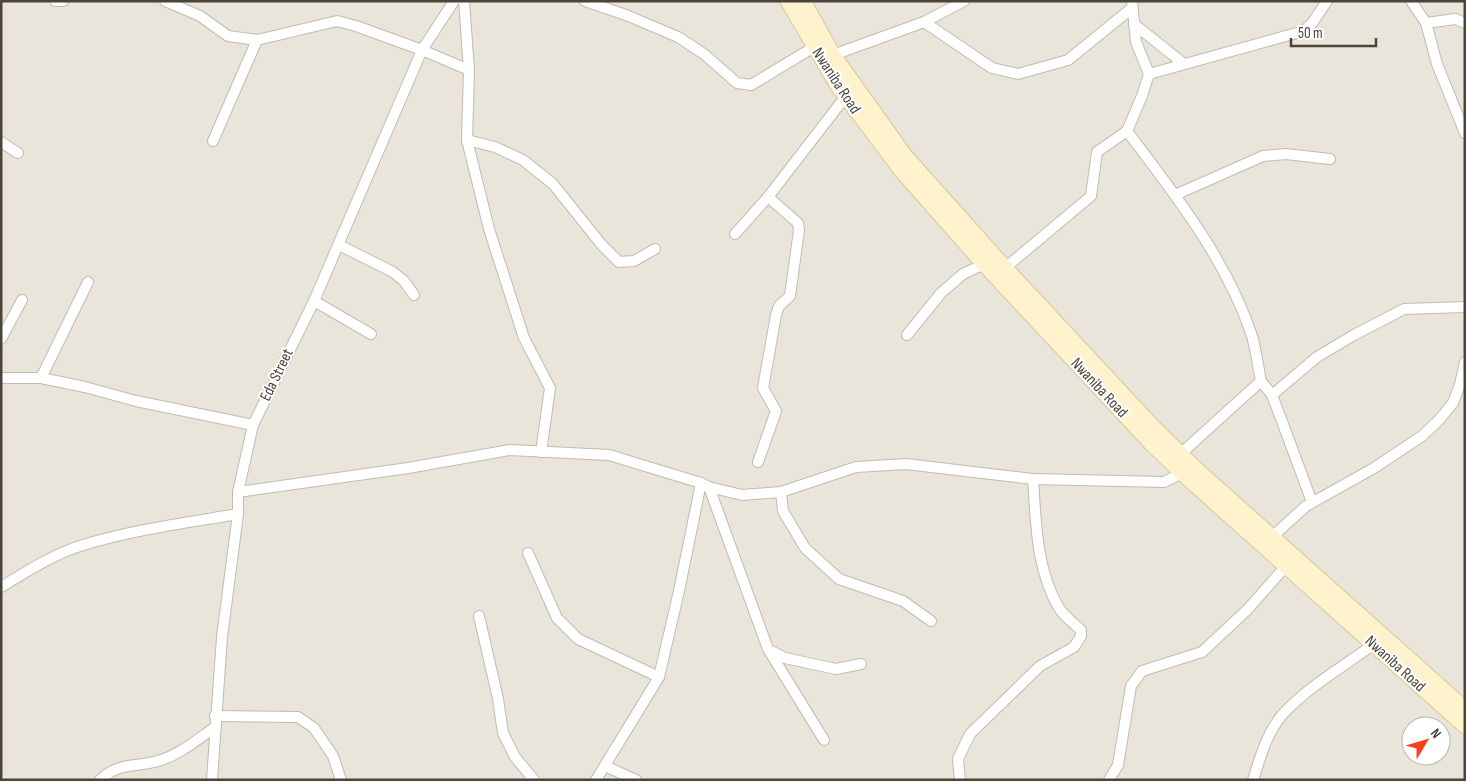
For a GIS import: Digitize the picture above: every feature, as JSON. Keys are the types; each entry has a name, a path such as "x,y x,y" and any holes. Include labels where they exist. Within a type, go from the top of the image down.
{"main road":[{"name":"Nwaniba Road","path":"788,1 846,96 901,170 984,264 1150,442 1178,463 1286,566 1465,726"},
{"path":"803,1 833,55 905,156 1178,463 1272,537 1465,710"}],"street":[{"path":"55,1 63,1"},
{"path":"165,1 200,16 228,36 257,40 337,21 422,50 469,70"},
{"name":"Eda Street","path":"212,780 214,728 222,637 238,514 238,492 253,425 314,301 422,50 454,1"},
{"path":"464,1 469,70 467,140 489,229 524,338 550,388 541,452"},
{"path":"585,1 626,15 678,37 704,54 737,83 751,85 814,46"},
{"path":"833,55 924,22 964,1"},
{"path":"1149,74 1304,31 1313,22 1327,1"},
{"path":"1411,1 1426,23 1437,64 1465,133"},
{"path":"924,22 992,68 1018,74 1068,60 1132,5"},
{"path":"1005,268 1091,196 1097,152 1127,131 1149,74 1136,42 1132,5"},
{"path":"1426,23 1455,19 1465,23"},
{"path":"1134,24 1184,64"},
{"path":"213,141 257,40"},
{"path":"735,234 768,197 846,96"},
{"path":"1127,131 1210,245 1232,288 1252,337 1261,381 1272,395 1312,502"},
{"path":"467,140 496,147 523,160 554,184 601,244 619,262 634,261 655,249"},
{"path":"1,142 18,154"},
{"path":"1175,195 1263,156 1286,154 1330,159"},
{"path":"758,462 776,411 763,388 776,315 779,306 790,296 799,230 798,223 768,197"},
{"path":"339,245 393,272 404,281 414,295"},
{"path":"907,335 941,293 963,274 984,264"},
{"path":"41,378 88,282"},
{"path":"1,339 22,300"},
{"path":"314,301 371,334"},
{"path":"1272,395 1317,357 1404,309 1465,308"},
{"path":"1272,537 1306,506 1374,468 1422,436 1453,403 1465,362"},
{"path":"1,378 41,378 85,387 136,401 253,425"},
{"path":"238,492 408,468 510,450 609,455 742,495 781,492 856,467 906,464 1033,479 1164,482 1178,463 1261,381"},
{"path":"960,780 958,759 970,734 1040,666 1074,646 1081,636 1081,630 1060,610 1044,572 1037,537 1033,479"},
{"path":"705,485 768,649 824,740"},
{"path":"596,780 659,677 705,485"},
{"path":"781,492 783,511 805,548 839,579 903,601 930,621"},
{"path":"1,587 43,562 79,546 148,530 238,514"},
{"path":"528,553 557,618 578,639 659,677"},
{"path":"1109,780 1118,766 1131,686 1142,671 1202,652 1247,610 1286,566"},
{"path":"479,616 498,699 502,733 515,757 534,780"},
{"path":"1253,780 1266,741 1282,715 1314,687 1374,644"},
{"path":"768,649 785,658 836,669 861,664"},
{"path":"215,716 298,717 314,728 332,756 341,780"},
{"path":"100,780 117,767 161,761 180,751 214,728"},
{"path":"606,766 636,780"}],"shaded area":[{"path":"1,1 1465,1 1465,780 1,780"}]}
